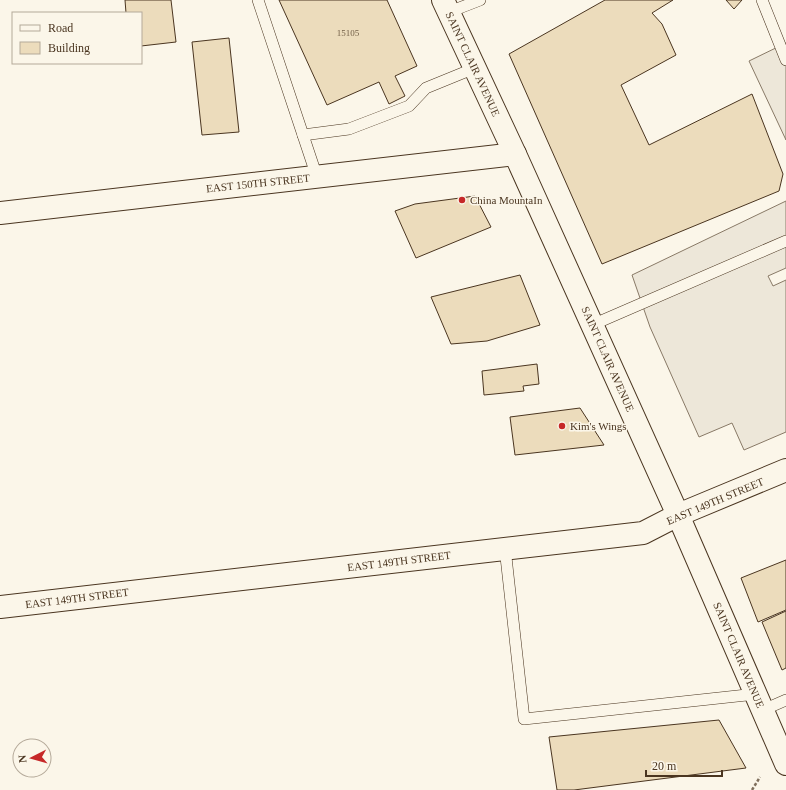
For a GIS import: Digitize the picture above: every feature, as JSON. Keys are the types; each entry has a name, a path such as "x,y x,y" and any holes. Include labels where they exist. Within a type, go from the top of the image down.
{"street":[{"name":"SAINT CLAIR AVENUE","path":"446,6 515,154 678,515 786,764"},
{"name":"EAST 150TH STREET","path":"0,213 515,154"},
{"name":"EAST 149TH STREET","path":"0,607 643,533 678,515 786,470"}],"lane":[{"path":"258,0 317,177"},
{"path":"446,6 480,0"},
{"path":"762,0 786,60"},
{"path":"303,135 349,129 402,109 409,106 426,88 475,68"},
{"path":"592,325 786,242"},
{"path":"505,548 524,719 786,700"}],"path":[{"path":"752,790 760,777"}],"shaded area":[{"path":"786,43 786,140 749,61"},
{"path":"786,201 786,268 768,276 773,286 786,280 786,432 744,450 732,423 699,437 650,327 632,275"}],"building":[{"path":"125,0 171,0 176,42 142,46 142,12 126,12"},
{"path":"279,0 387,0 417,66 395,76 405,96 389,104 379,82 327,105"},
{"path":"605,0 673,0 652,13 662,24 676,55 621,85 649,145 752,94 783,174 779,191 602,264 509,54"},
{"path":"726,0 742,0 734,9"},
{"path":"229,38 239,132 202,135 192,42"},
{"path":"475,196 491,227 416,258 395,211 415,204"},
{"path":"520,275 540,325 487,341 451,344 431,297"},
{"path":"537,364 539,384 523,386 524,391 484,395 482,371"},
{"path":"580,408 604,445 515,455 510,417"},
{"path":"786,560 786,610 758,622 741,578"},
{"path":"786,611 786,668 782,670 762,622"},
{"path":"719,720 746,768 574,790 557,790 549,737"}],"place":[{"name":"China MountaIn","path":"462,200"},
{"name":"Kim's Wings","path":"562,426"}]}
